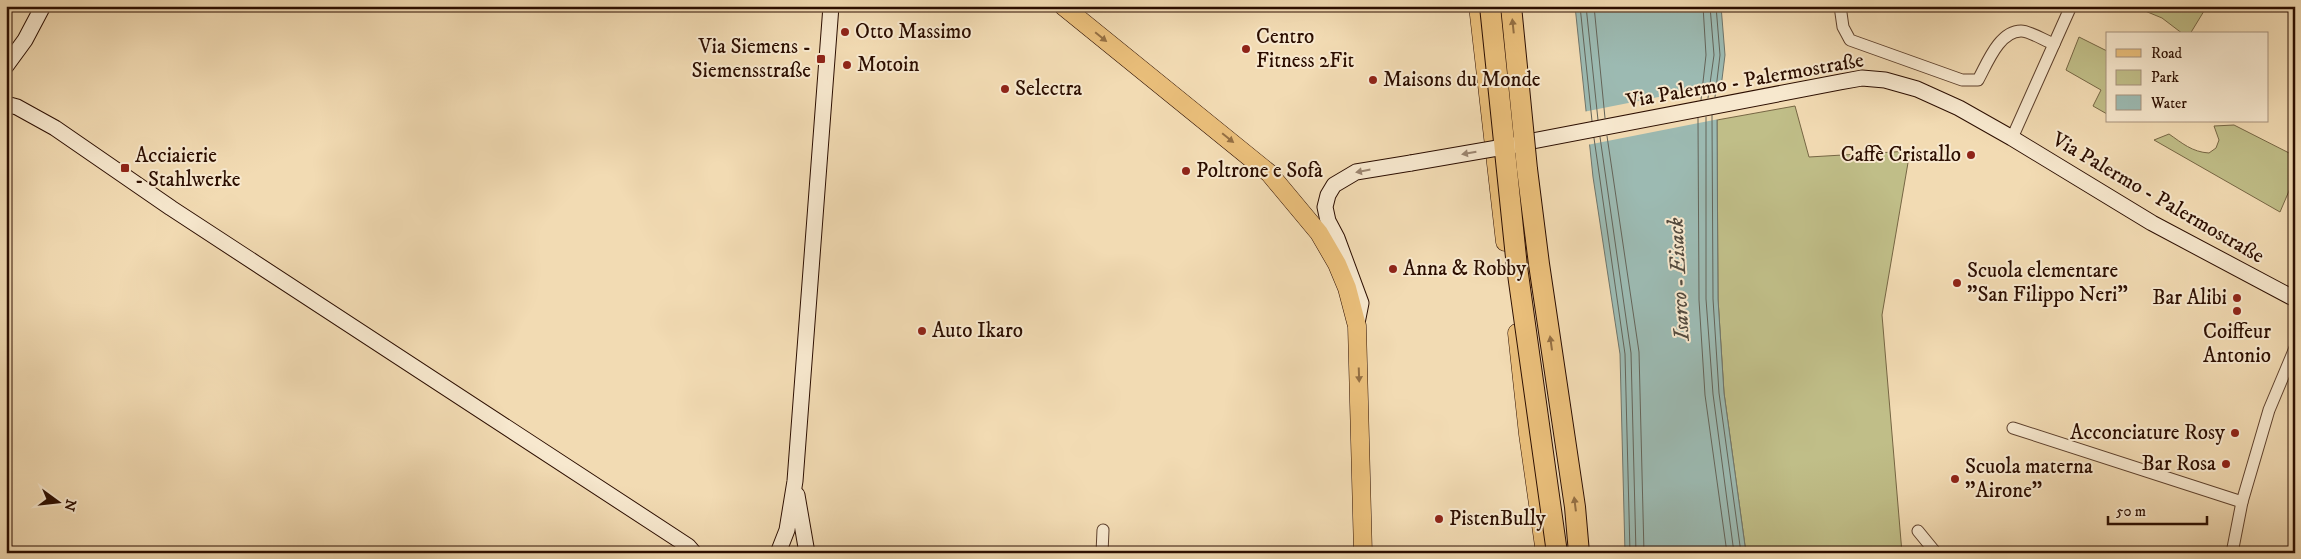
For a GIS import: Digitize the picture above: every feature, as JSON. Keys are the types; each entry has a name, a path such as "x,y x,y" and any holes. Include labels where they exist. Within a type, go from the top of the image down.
{"highway":[{"path":"1511,6 1527,169 1575,507 1579,553"},
{"path":"1482,8 1557,553"}],"main road":[{"path":"6,66 25,40 43,6"},
{"path":"778,553 787,530 795,481 831,6"},
{"path":"1063,6 1269,173 1319,233 1337,264 1357,326 1363,553"},
{"path":"1482,8 1506,54 1515,127 1526,230 1526,286 1516,321"},
{"path":"1482,8 1497,180 1516,321 1528,434 1545,553"},
{"name":"Via Palermo - Palermostraße","path":"1357,326 1361,303 1337,238 1328,221 1325,207 1328,195 1334,185 1356,172 1517,147 1862,78 1885,80 1917,89 1959,108 2152,223 2295,299"},
{"path":"6,104 56,128 171,208 691,550 704,553"},
{"path":"795,481 808,553"}],"street":[{"path":"1840,6 1843,27 1850,40 1962,80 1978,80 1999,44 2010,34 2022,31 2054,44"},
{"path":"2012,138 2071,6"},
{"path":"2232,553 2242,502 2269,410 2295,348"},
{"path":"2013,428 2242,502"},
{"path":"1102,553 1104,530"},
{"path":"1918,531 1936,553"}],"green space":[{"path":"2133,6 2193,6 2204,11 2191,32 2180,32 2162,18"},
{"path":"2079,37 2106,50 2106,113 2093,106 2101,90 2066,70"},
{"path":"1795,106 1809,157 1910,151 1882,315 1902,553 1746,553 1724,393 1718,299 1717,120"},
{"path":"2234,125 2295,156 2295,177 2280,212 2154,140 2169,134 2192,149 2209,153 2216,148 2219,140 2214,126"}],"water":[{"name":"Isarco - Eisack","path":"1575,6 1721,6 1725,55 1717,120 1718,299 1724,393 1746,553 1625,553 1620,354 1593,177"}],"pier":[{"path":"1724,84 1719,119 1587,145 1583,112"}],"place":[{"name":"Otto Massimo","path":"845,32"},
{"name":"Centro Fitness 2Fit","path":"1246,49"},
{"name":"Via Siemens - Siemensstraße","path":"821,59"},
{"name":"Motoin","path":"847,65"},
{"name":"Maisons du Monde","path":"1373,80"},
{"name":"Selectra","path":"1005,89"},
{"name":"Caffè Cristallo","path":"1971,155"},
{"name":"Acciaierie - Stahlwerke","path":"125,168"},
{"name":"Poltrone e Sofà","path":"1186,171"},
{"name":"Anna & Robby","path":"1393,269"},
{"name":"Scuola elementare \"San Filippo Neri\"","path":"1957,283"},
{"name":"Bar Alibi","path":"2237,298"},
{"name":"Coiffeur Antonio","path":"2237,311"},
{"name":"Auto Ikaro","path":"922,331"},
{"name":"Acconciature Rosy","path":"2235,433"},
{"name":"Bar Rosa","path":"2226,464"},
{"name":"Scuola materna \"Airone\"","path":"1955,479"},
{"name":"PistenBully","path":"1439,519"}]}
